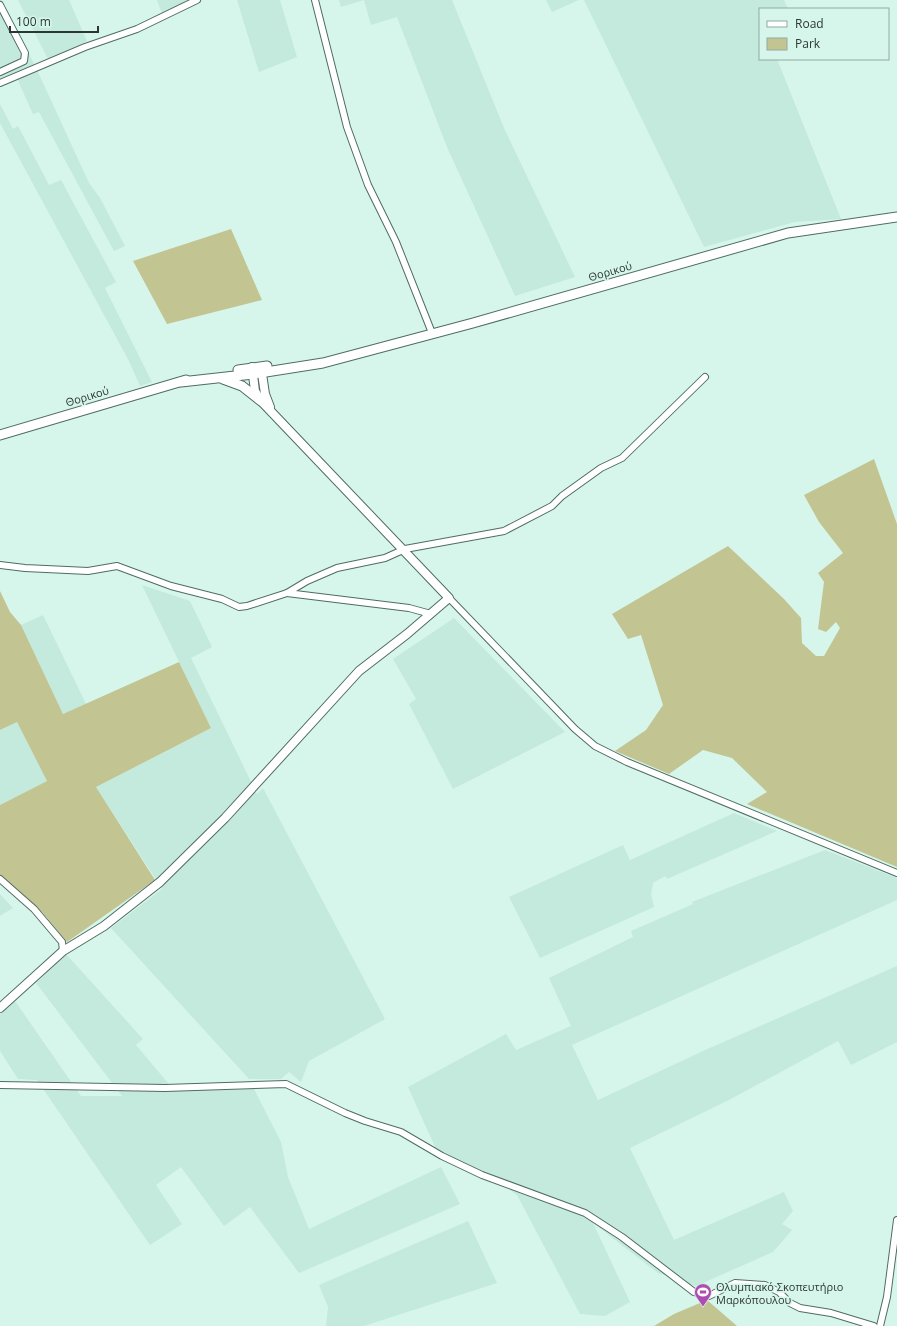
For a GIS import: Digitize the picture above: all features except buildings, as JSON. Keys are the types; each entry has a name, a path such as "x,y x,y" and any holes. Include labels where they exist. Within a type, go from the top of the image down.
{"main road":[{"name":"Θορικού","path":"0,436 212,374 322,363 788,233 897,217"},
{"name":"Θορικού","path":"181,382 257,370"},
{"path":"207,378 236,383 252,392 260,401"}],"street":[{"path":"0,83 85,47 142,27 197,0"},
{"path":"315,0 347,127 368,185 396,242 432,333"},
{"path":"0,5 25,53 24,61 0,72"},
{"path":"257,370 255,391 260,401 274,413 405,549 449,598 575,729 595,746 627,762 897,873"},
{"path":"257,370 264,394 274,413"},
{"path":"0,565 88,572 117,566 124,567 145,578 222,599 239,607 287,594 307,581 337,568 385,558 405,549 504,531 552,506 562,496 601,468 622,458 706,377"},
{"path":"287,594 409,608 430,614"},
{"path":"0,1008 63,951 104,926 160,882 225,818 359,671 449,598"},
{"path":"0,879 34,909 55,932 62,942 63,951"},
{"path":"0,1085 165,1088 286,1084 345,1113 401,1132 442,1156 482,1175 585,1213 622,1237 694,1292 709,1296 735,1283 765,1286 779,1292 790,1303 800,1308 831,1313 874,1326"},
{"path":"880,1326 886,1297 897,1220"}],"shaded area":[{"path":"0,0 2,0 37,70 89,183 100,198 125,246 114,251 39,112 33,114 15,74 0,79"},
{"path":"18,0 69,0 87,41 48,59"},
{"path":"157,0 187,0 162,14"},
{"path":"237,0 280,0 297,57 259,72"},
{"path":"339,0 364,0 341,7"},
{"path":"364,0 452,0 504,128 575,277 515,296 447,147 397,17 371,25"},
{"path":"546,0 579,0 552,12"},
{"path":"584,0 784,0 788,8 759,8 759,60 777,60 841,219 795,222 704,247"},
{"path":"0,104 13,129 18,126 49,185 61,180 116,282 105,288 152,382 140,386 129,361 0,123"},
{"path":"142,585 190,601 212,647 191,658 257,794 263,788 385,1019 309,1061 301,1082 289,1072 281,1079 249,1079 111,928 162,889 96,787 211,728"},
{"path":"43,615 86,704 63,714 21,625"},
{"path":"454,618 565,732 453,789 409,704 416,699 393,659"},
{"path":"17,722 47,781 0,805 0,730"},
{"path":"734,813 777,831 667,879 666,876 656,881 653,883 651,894 654,907 540,958 509,897 623,845 630,860"},
{"path":"825,850 897,878 897,900 572,1045 598,1100 703,1051 897,966 897,1042 851,1065 838,1041 729,1100 630,1148 674,1240 784,1192 793,1211 782,1224 792,1230 773,1252 696,1286 658,1273 593,1223 630,1302 605,1316 580,1314 517,1195 488,1175 436,1149 408,1087 506,1034 516,1050 571,1026 549,978 633,937 631,931 693,904 692,902"},
{"path":"0,894 13,908 0,916"},
{"path":"66,954 143,1039 136,1045 168,1083 168,1091 253,1087 281,1142 288,1177 309,1229 441,1167 460,1204 299,1273 250,1207 224,1226 181,1167 156,1185 182,1224 150,1245 37,1080 18,1079 0,1051 0,1014 15,1001 81,1096 122,1096 36,983"},
{"path":"468,1221 497,1283 364,1326 326,1326 328,1307 319,1285"}],"green space":[{"path":"231,229 262,300 167,324 133,261"},
{"path":"874,459 897,524 897,867 747,804 767,792 732,758 703,750 669,774 615,751 646,730 663,705 641,635 628,639 612,614 728,546 784,599 801,618 802,643 816,656 824,656 840,628 836,622 826,632 818,629 824,582 818,573 843,553 819,522 804,495"},
{"path":"0,591 10,612 21,625 63,714 179,662 211,728 96,787 155,880 67,942 43,913 0,876 0,805 47,781 17,722 0,730"},
{"name":"Ολυμπιακό Σκοπευτήριο Μαρκόπουλου","path":"707,1300 737,1326 654,1326 674,1314"}],"place":[{"name":"Ολυμπιακό Σκοπευτήριο Μαρκόπουλου","path":"703,1307"}]}
